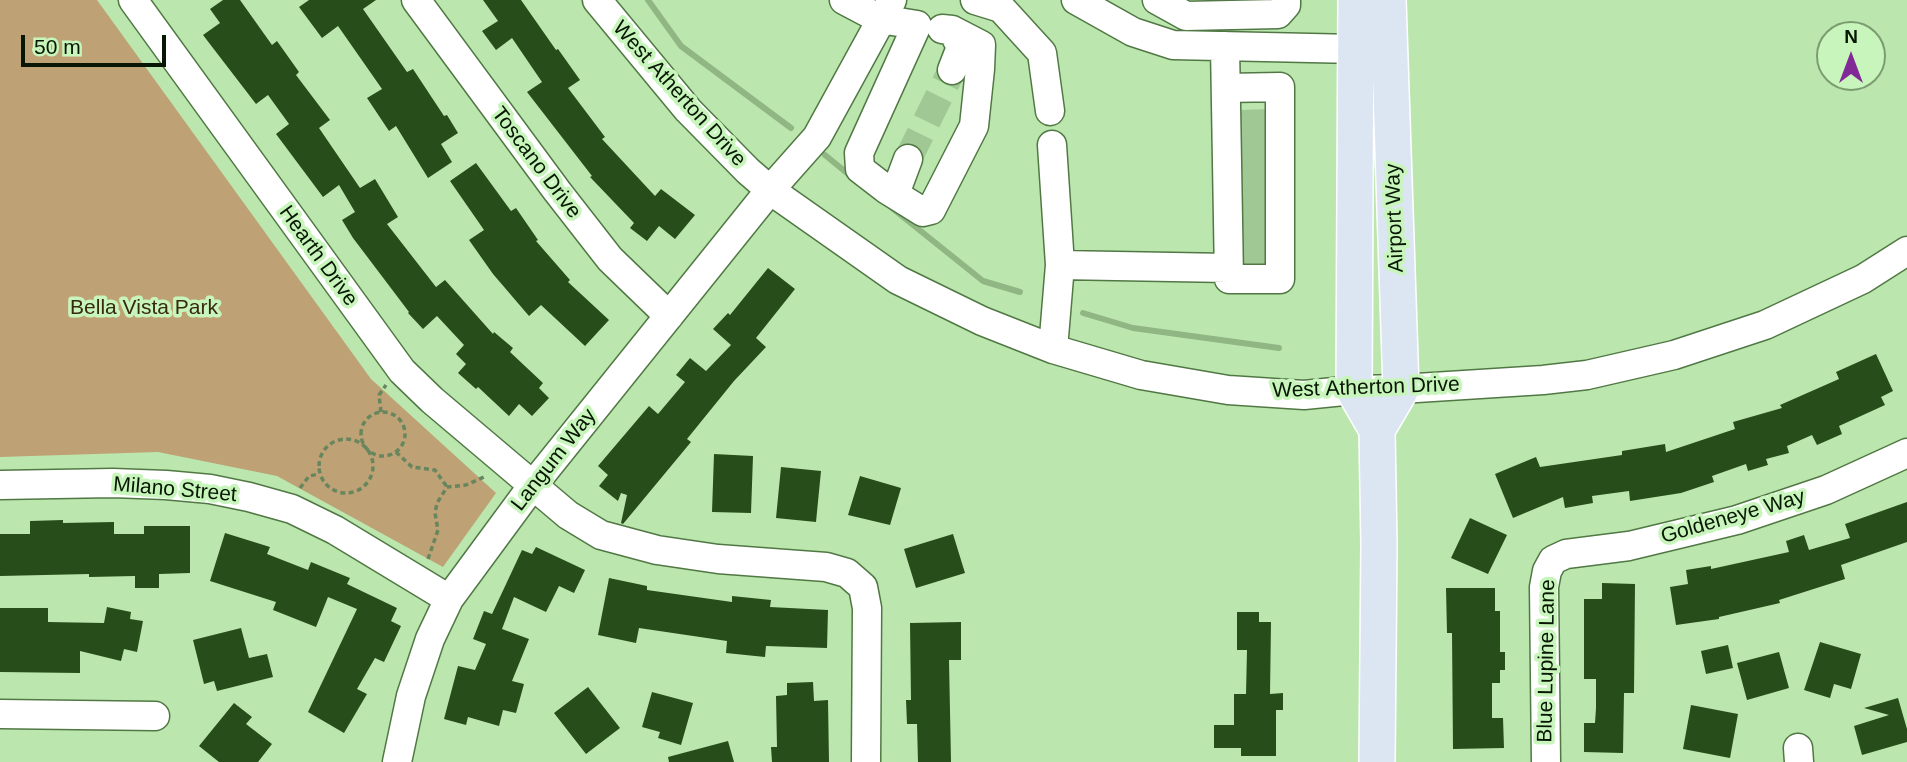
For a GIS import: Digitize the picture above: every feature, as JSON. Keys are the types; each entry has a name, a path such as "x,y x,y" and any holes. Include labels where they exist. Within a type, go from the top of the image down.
{"main road":[{"name":"Airport Way","path":"1354,390 1356,0"},
{"name":"Airport Way","path":"1388,0 1401,389"},
{"path":"1377,430 1401,389"},
{"path":"1354,390 1377,430 1377,762"}],"street":[{"name":"Hearth Drive","path":"133,0 397,365 432,400 568,515 601,535 657,550 718,559 826,567 847,573 863,587 867,608 866,762"},
{"name":"Toscano Drive","path":"415,0 556,191 610,259 669,316"},
{"name":"West Atherton Drive","path":"597,0 688,110 748,171 770,190 898,280 982,321 1053,349 1141,374 1228,390 1304,395 1554,379 1587,374 1674,355 1765,325 1863,279 1907,251"},
{"path":"844,0 886,10 917,24 952,30 981,44 974,126 931,210 923,212 886,190 860,169 859,153 917,24"},
{"path":"975,0 1001,8 1042,53 1050,111"},
{"path":"1076,0 1133,32 1173,45 1356,49"},
{"path":"1157,0 1186,16 1278,14 1286,5 1286,0"},
{"name":"Langum Way","path":"397,762 411,696 430,639 449,599 533,485 770,190 817,136 886,10"},
{"path":"952,30 961,47 952,70"},
{"path":"1225,46 1226,88 1253,189"},
{"path":"1226,88 1280,87 1253,189"},
{"path":"1052,145 1060,265 1053,349"},
{"path":"886,190 899,183 908,159"},
{"path":"1060,265 1253,189"},
{"name":"Goldeneye Way","path":"1553,561 1566,554 1629,546 1737,520 1826,490 1907,453"},
{"name":"Milano Street","path":"0,485 166,485 210,489 249,497 292,509 314,519 449,599"},
{"name":"Blue Lupine Lane","path":"1546,762 1544,587 1553,561"},
{"path":"0,715 155,716"}],"path":[{"path":"366,447 350,439 332,442 320,456 319,474 323,482 338,492 355,492 363,487 369,480 373,463 366,447 361,434 363,426 371,415 385,412 398,417 405,429 404,442 396,452 383,456 366,447"},
{"path":"396,452 412,467 435,470 447,486"},
{"path":"447,486 466,485 507,463"},
{"path":"419,580 438,530 435,513 437,503 447,486"}],"green space":[{"name":"Bella Vista Park","path":"0,0 97,0 371,379 496,493 443,567 277,476 158,452 0,457"}],"building":[{"path":"223,0 240,0 272,45 277,41 299,72 296,75 330,120 319,128 360,188 375,179 398,217 387,224 436,287 445,280 493,334 494,332 513,348 510,352 543,383 539,388 549,398 532,416 519,404 509,416 478,387 476,389 458,373 466,364 456,354 464,345 437,316 423,329 408,313 342,220 355,212 339,185 323,197 276,134 289,124 268,95 256,104 203,35 220,23 210,9"},
{"path":"309,0 376,0 363,9 407,72 413,69 458,133 441,144 452,162 428,178 396,126 389,131 367,98 382,89 338,26 322,38 299,7"},
{"path":"483,0 521,0 580,80 568,88 605,137 602,139 655,196 661,189 695,215 675,239 659,226 647,241 630,228 634,223 590,177 592,176 527,92 542,82 512,38 496,50 482,31 498,21"},
{"path":"476,163 511,211 516,208 538,240 536,241 570,280 568,282 609,320 585,346 541,305 529,316 493,274 469,240 484,230 450,181"},
{"path":"768,268 795,289 756,338 766,347 734,381 687,439 691,442 623,524 621,523 627,495 621,493 618,501 599,486 608,475 598,466 649,406 658,414 685,382 676,375 690,358 706,371 731,345 713,329 728,313 730,315"},
{"path":"1876,354 1893,391 1881,397 1885,405 1839,426 1842,434 1817,445 1812,435 1787,446 1789,453 1766,459 1768,465 1748,471 1746,464 1712,476 1714,482 1681,493 1630,501 1629,491 1592,496 1593,503 1565,508 1563,497 1513,518 1495,474 1536,457 1540,467 1622,455 1622,451 1665,444 1666,452 1735,429 1733,422 1782,408 1780,405 1839,379 1836,372"},
{"path":"714,454 753,456 751,513 712,512"},
{"path":"781,467 821,471 816,522 776,518"},
{"path":"860,476 901,488 890,525 848,515"},
{"path":"1907,502 1907,542 1841,565 1845,579 1779,600 1780,603 1719,619 1676,625 1670,587 1688,584 1686,570 1711,566 1711,569 1789,552 1786,541 1804,535 1809,550 1850,538 1845,524"},
{"path":"1470,518 1507,535 1488,574 1451,558"},
{"path":"63,520 63,523 114,522 114,534 144,534 144,526 190,526 190,573 159,574 159,588 135,588 135,576 0,576 0,534 30,534 30,521"},
{"path":"225,533 270,547 267,554 308,570 311,562 350,578 347,584 397,608 391,621 401,626 384,662 375,658 357,689 367,694 344,733 308,712 357,609 328,597 316,627 273,610 276,602 210,581"},
{"path":"953,534 965,573 916,588 904,549"},
{"path":"536,547 585,570 574,593 559,586 546,612 514,597 502,629 529,639 512,681 524,684 516,713 503,710 499,726 468,717 466,725 444,719 458,666 475,670 486,644 473,639 484,611 492,614 522,550 532,554"},
{"path":"609,578 647,586 647,590 732,602 732,596 771,600 770,607 828,610 827,648 766,646 765,657 726,653 727,641 639,628 636,643 598,635"},
{"path":"1602,583 1635,584 1634,693 1624,693 1623,753 1584,752 1584,723 1595,723 1596,679 1584,679 1584,599 1602,599"},
{"path":"1446,588 1495,588 1495,611 1500,611 1500,652 1505,652 1505,670 1500,670 1500,683 1492,683 1492,718 1503,718 1504,748 1453,749 1452,633 1447,633"},
{"path":"107,607 131,612 130,619 143,621 137,652 124,649 121,661 80,651 80,673 0,672 0,608 48,608 48,622 104,623"},
{"path":"1237,612 1259,612 1259,622 1271,622 1270,694 1283,693 1283,710 1276,710 1276,756 1241,756 1241,748 1214,748 1214,725 1234,725 1234,694 1246,694 1247,650 1237,650"},
{"path":"961,622 961,660 949,660 951,762 918,762 917,724 907,724 906,700 911,700 910,623"},
{"path":"241,628 249,658 267,654 273,677 217,691 214,681 204,684 193,640"},
{"path":"1820,642 1861,654 1851,689 1834,684 1830,698 1804,690"},
{"path":"1728,645 1733,668 1706,674 1701,651"},
{"path":"1779,652 1789,688 1747,700 1737,663"},
{"path":"813,682 814,701 828,700 829,762 772,762 771,747 777,747 776,696 787,695 787,683"},
{"path":"588,687 620,728 586,754 554,713"},
{"path":"652,692 693,703 681,745 658,738 660,732 642,727"},
{"path":"1898,698 1907,729 1907,742 1862,755 1854,726 1889,715 1864,708"},
{"path":"234,703 252,717 246,724 272,744 258,762 219,762 199,746"},
{"path":"1691,705 1738,714 1730,758 1683,749"},
{"path":"728,741 734,762 669,762 668,757"}],"waterway":[{"path":"648,0 681,46 791,128"},
{"path":"825,155 853,178"},
{"path":"892,208 983,281 1020,292"},
{"path":"1083,313 1133,328 1279,348"}],"tunnel":[{"path":"908,159 952,70"},
{"path":"1241,124 1269,123"},
{"path":"1241,149 1269,149"},
{"path":"1241,172 1269,172"},
{"path":"1241,198 1269,199"},
{"path":"1241,223 1268,223"},
{"path":"1241,250 1268,250"}]}
